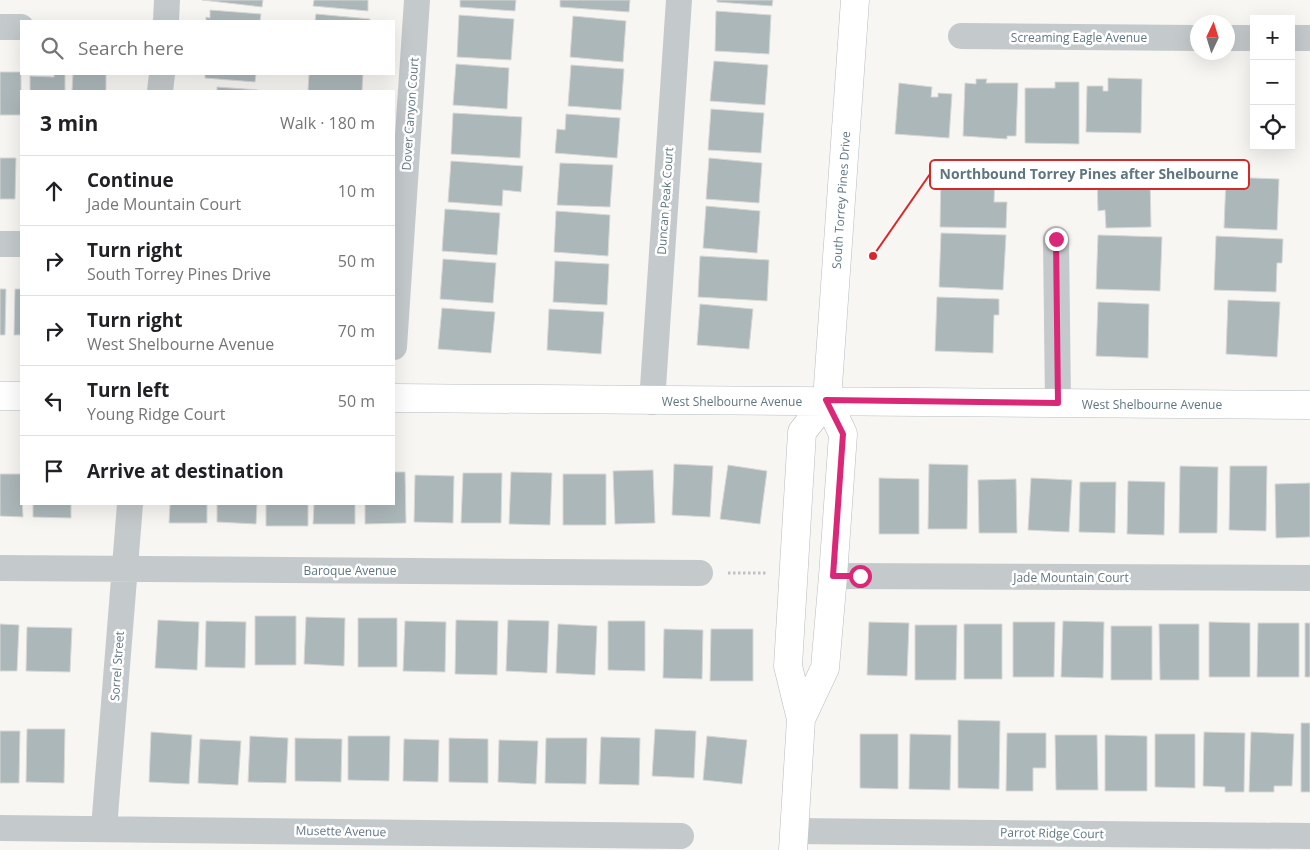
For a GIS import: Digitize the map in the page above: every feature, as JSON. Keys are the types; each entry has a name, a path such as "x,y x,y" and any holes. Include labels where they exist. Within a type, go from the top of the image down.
{"street":[{"path":"166,20 167,0"},
{"name":"Dover Canyon Court","path":"395,332 417,0"},
{"name":"Duncan Peak Court","path":"652,402 679,0"},
{"name":"South Torrey Pines Drive","path":"826,400 856,0"},
{"path":"0,27 20,27"},
{"name":"Screaming Eagle Avenue","path":"961,36 1190,38"},
{"path":"1235,38 1250,38"},
{"path":"1295,38 1310,38"},
{"path":"160,90 162,75"},
{"path":"1056,239 1058,403"},
{"path":"0,244 20,244"},
{"path":"0,396 20,396"},
{"name":"West Shelbourne Avenue","path":"395,398 652,402 826,400 1310,405"},
{"path":"793,840 801,718 788,666 802,432 826,400 843,434 833,576 825,668 801,718"},
{"name":"Sorrel Street","path":"104,828 130,505"},
{"name":"Baroque Avenue","path":"0,568 700,573"},
{"name":"Jade Mountain Court","path":"833,576 1310,578"},
{"name":"Musette Avenue","path":"0,828 681,836"},
{"name":"Parrot Ridge Court","path":"793,840 1310,836"}],"path":[{"path":"728,573 775,574"}],"building":[{"path":"202,0 263,0 262,7"},
{"path":"314,0 368,0 368,11 313,6"},
{"path":"460,0 516,0 515,11 460,7"},
{"path":"560,0 630,0 629,12 560,7"},
{"path":"717,0 773,0 772,6 717,2"},
{"path":"210,10 261,14 260,20 206,20 206,17 210,18"},
{"path":"716,11 771,15 769,54 715,51"},
{"path":"316,14 370,19 370,20 315,20"},
{"path":"459,15 514,19 511,60 457,57"},
{"path":"573,16 626,21 623,62 570,57"},
{"path":"714,61 768,65 765,105 710,101"},
{"path":"456,64 509,68 507,109 453,105"},
{"path":"571,65 624,69 621,110 568,106"},
{"path":"0,72 20,72 20,115 0,115"},
{"path":"54,75 65,75 65,90 30,90 30,76 54,77"},
{"path":"73,75 106,75 106,90 72,90"},
{"path":"205,75 256,75 255,82 205,78"},
{"path":"309,75 363,75 362,90 308,90"},
{"path":"1108,78 1142,79 1141,133 1086,132 1087,86 1103,86 1103,91 1108,91"},
{"path":"976,79 987,79 986,83 1018,83 1016,136 1007,136 1007,139 963,136 965,83 976,84"},
{"path":"1055,82 1079,82 1079,144 1025,143 1025,88 1055,88"},
{"path":"899,83 932,87 931,97 938,97 938,93 952,94 949,138 895,134"},
{"path":"217,87 258,90 217,90"},
{"path":"711,109 764,113 761,153 708,150"},
{"path":"453,113 522,117 520,158 451,154"},
{"path":"566,114 620,118 617,158 555,153 557,129 565,130"},
{"path":"0,158 16,158 15,199 0,199"},
{"path":"709,158 762,163 759,203 706,199"},
{"path":"451,161 523,166 521,192 503,190 502,206 448,202"},
{"path":"560,163 613,165 610,207 557,205"},
{"path":"941,172 995,173 994,202 1007,202 1006,228 940,227"},
{"path":"1150,176 1151,227 1106,228 1105,210 1098,211 1097,177"},
{"path":"1226,177 1279,179 1277,230 1224,228"},
{"path":"706,206 760,211 757,253 703,248"},
{"path":"445,209 500,213 497,255 442,251"},
{"path":"556,211 610,215 608,256 554,252"},
{"path":"941,233 1006,235 1003,290 939,287"},
{"path":"1098,235 1162,237 1160,291 1096,289"},
{"path":"1216,236 1283,239 1282,263 1277,263 1276,292 1214,290"},
{"path":"700,256 769,260 767,301 698,297"},
{"path":"443,259 496,263 493,303 440,299"},
{"path":"555,261 609,264 607,305 553,302"},
{"path":"0,289 6,289 5,335 0,335"},
{"path":"15,289 20,289 20,335 14,335"},
{"path":"937,297 999,299 999,315 994,315 993,353 935,351"},
{"path":"1228,300 1280,302 1277,357 1226,354"},
{"path":"1098,302 1149,304 1148,358 1096,356"},
{"path":"700,304 753,309 749,349 697,345"},
{"path":"442,308 495,312 491,353 438,349"},
{"path":"549,309 604,312 601,354 547,350"},
{"path":"674,464 713,466 710,517 672,515"},
{"path":"929,464 968,465 967,529 928,529"},
{"path":"728,465 767,471 760,524 720,519"},
{"path":"1180,466 1218,467 1217,533 1179,533"},
{"path":"1230,466 1267,466 1266,531 1229,530"},
{"path":"653,470 655,523 615,524 613,471"},
{"path":"395,472 405,472 406,523 365,524 365,505 395,505"},
{"path":"511,472 552,473 550,525 509,524"},
{"path":"463,473 502,473 501,523 461,523"},
{"path":"0,474 20,474 20,505 22,505 23,517 0,516"},
{"path":"563,474 606,474 606,525 563,525"},
{"path":"415,475 454,476 453,523 414,522"},
{"path":"879,478 919,479 919,534 879,534"},
{"path":"1031,478 1072,480 1069,532 1028,530"},
{"path":"1016,479 1017,533 979,533 978,480"},
{"path":"1128,481 1165,482 1164,535 1127,534"},
{"path":"1080,482 1116,482 1115,533 1079,532"},
{"path":"1310,483 1310,537 1276,538 1275,484"},
{"path":"33,505 71,505 71,518 33,517"},
{"path":"170,505 207,505 207,523 169,523"},
{"path":"217,505 257,505 256,524 217,522"},
{"path":"266,505 308,505 308,526 266,526"},
{"path":"314,505 355,505 355,524 313,524"},
{"path":"255,616 296,616 296,665 255,665"},
{"path":"306,617 345,618 344,666 304,664"},
{"path":"358,618 397,618 397,667 358,667"},
{"path":"158,620 199,622 197,670 155,668"},
{"path":"456,620 498,621 497,675 455,674"},
{"path":"508,620 549,621 547,673 506,671"},
{"path":"206,621 246,622 245,668 205,667"},
{"path":"405,621 446,622 445,672 403,671"},
{"path":"608,621 645,621 645,671 608,670"},
{"path":"1063,621 1104,622 1103,678 1061,677"},
{"path":"869,622 909,623 907,676 867,675"},
{"path":"1013,622 1055,622 1054,677 1013,677"},
{"path":"1209,622 1250,623 1250,677 1209,677"},
{"path":"1258,623 1299,623 1299,677 1257,677"},
{"path":"1305,623 1310,623 1310,677 1305,677"},
{"path":"0,624 19,625 17,671 0,671"},
{"path":"558,624 597,626 595,675 556,673"},
{"path":"964,624 1002,624 1002,679 964,679"},
{"path":"1159,624 1199,624 1199,680 1160,680"},
{"path":"915,625 957,625 956,680 915,680"},
{"path":"1111,626 1152,626 1152,680 1111,680"},
{"path":"27,627 72,628 70,672 26,671"},
{"path":"664,629 703,630 702,679 663,678"},
{"path":"711,629 753,629 753,681 710,681"},
{"path":"958,720 1000,721 999,789 958,788"},
{"path":"1301,723 1310,723 1310,792 1301,792"},
{"path":"27,729 65,729 64,783 26,782"},
{"path":"655,729 696,731 694,778 652,776"},
{"path":"0,731 20,731 19,783 0,783"},
{"path":"151,732 192,735 189,784 149,782"},
{"path":"1204,732 1245,733 1244,792 1225,792 1225,787 1203,786"},
{"path":"1251,732 1294,734 1292,786 1274,786 1274,792 1249,792"},
{"path":"1007,733 1046,733 1046,768 1033,768 1033,791 1006,791"},
{"path":"860,734 898,734 898,789 860,788"},
{"path":"910,734 951,735 950,790 909,789"},
{"path":"1155,734 1195,734 1195,788 1155,787"},
{"path":"1055,735 1097,735 1098,790 1056,790"},
{"path":"1105,735 1147,736 1147,791 1105,791"},
{"path":"250,736 288,738 286,783 248,782"},
{"path":"348,736 390,736 389,781 348,780"},
{"path":"707,736 747,740 742,784 703,780"},
{"path":"601,737 640,738 639,785 599,784"},
{"path":"295,738 342,739 341,782 295,781"},
{"path":"449,738 488,739 488,783 449,782"},
{"path":"546,738 587,738 586,784 545,783"},
{"path":"200,739 241,741 238,785 198,783"},
{"path":"404,739 439,740 438,782 403,781"},
{"path":"499,740 538,741 536,784 498,782"}],"place":[{"name":"Northbound Torrey Pines after Shelbourne","path":"873,256"}],"route":[{"path":"860,576 833,576 843,434 826,400 1058,403 1056,239"}]}
